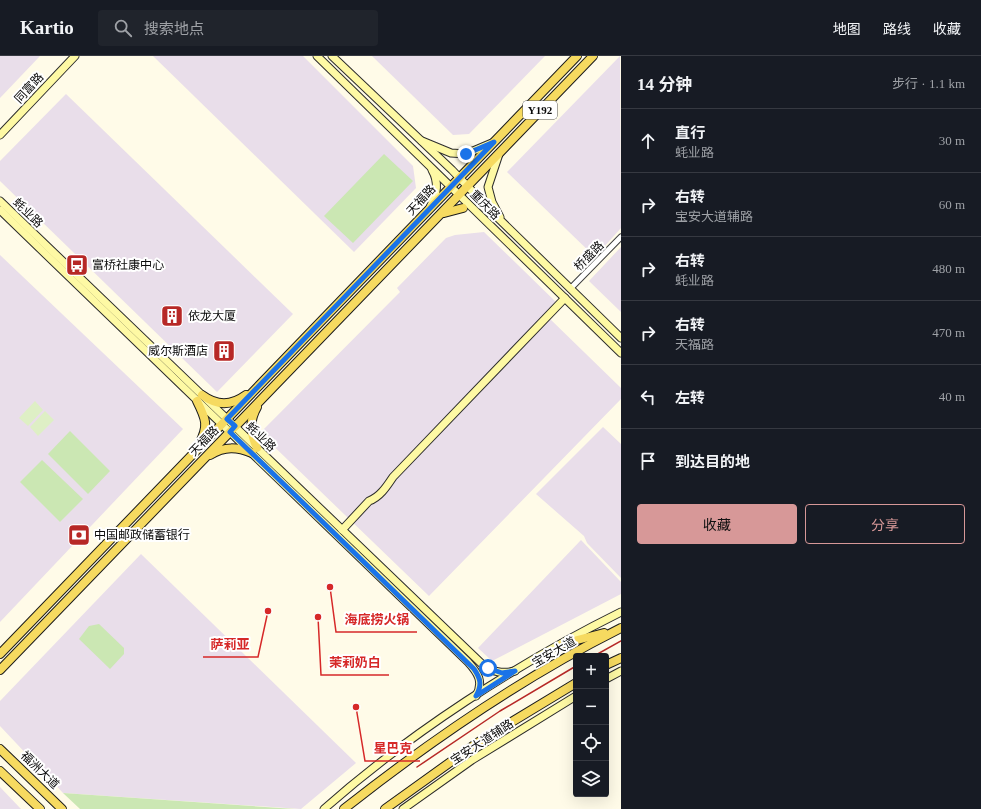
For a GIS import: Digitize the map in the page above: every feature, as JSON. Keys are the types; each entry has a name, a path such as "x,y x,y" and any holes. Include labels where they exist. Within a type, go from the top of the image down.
{"main road":[{"name":"天福路","path":"0,654 577,56"},
{"name":"天福路","path":"0,670 593,56"},
{"path":"438,216 452,210 463,208"},
{"path":"200,398 214,403 227,403 241,398 260,385"},
{"path":"198,464 221,449 233,448 255,450 252,439 251,422 256,408 268,392"},
{"path":"192,455 204,435 206,425 200,398"},
{"path":"562,644 618,629"},
{"name":"宝安大道","path":"344,809 418,753 481,709 618,629"},
{"path":"609,664 621,658"},
{"path":"385,809 477,742 573,685"},
{"name":"福洲大道","path":"0,749 62,809"},
{"path":"0,771 40,809"}],"street":[{"name":"同富路","path":"0,129 70,56"},
{"name":"同富路","path":"0,135 74,56"},
{"name":"重庆路","path":"317,56 621,353"},
{"name":"重庆路","path":"332,56 459,177 506,226 621,338"},
{"path":"419,140 451,153 466,154 494,142"},
{"path":"499,152 488,187 492,202 506,226"},
{"name":"Y192","path":"429,209 436,187 436,181 430,166"},
{"name":"蚝业路","path":"0,201 224,422 342,530 482,665 502,673 515,671"},
{"path":"463,208 470,210 484,220"},
{"name":"蚝业路","path":"0,210 200,398"},
{"name":"桥盛路","path":"570,289 621,237"},
{"path":"342,530 369,501 375,499 384,490 393,477 565,298"},
{"name":"蚝业路","path":"255,450 474,669 478,675 480,683 476,696"},
{"path":"324,809 388,758 476,696 515,671 621,612"},
{"path":"609,677 621,671"},
{"name":"宝安大道辅路","path":"403,809 472,760 573,698"}],"shaded area":[{"path":"0,56 40,56 0,98"},
{"path":"153,56 303,56 413,166 416,188 354,252"},
{"path":"372,56 545,56 469,134 453,135"},
{"path":"620,56 621,228 595,257 507,172"},
{"path":"66,94 293,314 217,392 0,181 0,161"},
{"path":"484,232 559,305 548,317 621,388 621,399 429,596 260,433 400,292 397,288 446,238 455,235"},
{"path":"621,247 621,312 589,281"},
{"path":"0,255 183,429 0,622"},
{"path":"603,427 621,444 621,578 587,543 584,536 536,494"},
{"path":"581,540 621,582 621,594 492,661 478,648"},
{"path":"141,554 356,763 301,809 63,793 0,726 0,701"},
{"path":"0,787 21,809 0,809"}],"green space":[{"path":"384,154 413,181 353,243 324,216"},
{"path":"35,401 43,410 28,426 19,418"},
{"path":"45,411 54,420 38,436 30,427"},
{"path":"70,431 110,471 88,494 48,454"},
{"path":"42,460 83,499 60,522 20,482"},
{"path":"99,624 124,648 124,654 110,669 79,639 89,626"},
{"path":"63,793 295,809 80,809"}],"railway":[{"path":"599,653 621,641"},
{"path":"417,767 500,711 573,668"}],"place":[{"name":"富桥社康中心","path":"77,265"},
{"name":"依龙大厦","path":"172,316"},
{"name":"威尔斯酒店","path":"224,351"},
{"name":"中国邮政储蓄银行","path":"79,535"},
{"name":"海底捞火锅","path":"330,587"},
{"name":"萨莉亚","path":"268,611"},
{"name":"茉莉奶白","path":"318,617"},
{"name":"星巴克","path":"356,707"}],"route":[{"path":"466,154 494,142 466,169 423,216 227,419 235,426 230,432 468,662 480,680 479,690 476,696 515,671 502,673 488,668"}]}
